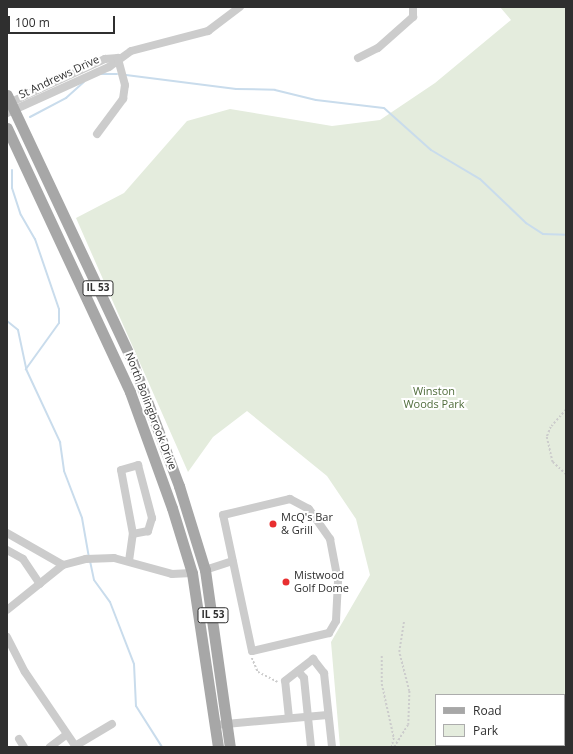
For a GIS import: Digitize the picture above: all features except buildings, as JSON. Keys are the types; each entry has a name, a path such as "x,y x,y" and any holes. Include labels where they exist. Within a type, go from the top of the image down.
{"main road":[{"name":"North Bolingbrook Drive","path":"9,105 132,361 158,423 205,570 228,724 230,747"},
{"name":"North Bolingbrook Drive","path":"7,128 130,392 192,573 218,747"}],"street":[{"name":"St Andrews Drive","path":"9,105 108,67 118,58 152,44 208,31 240,7"},
{"path":"358,58 378,48 412,17 413,7"},
{"path":"97,134 123,99 125,85 118,58"},
{"path":"130,561 133,534 121,470 138,465 152,518 148,531 133,534"},
{"path":"290,499 315,516 330,539 336,558 339,607 329,633 252,650 223,515 290,499"},
{"path":"7,534 62,565"},
{"path":"7,550 23,559 40,584"},
{"path":"7,610 62,565 86,559 97,558 130,561 172,574 192,573"},
{"path":"205,570 232,561"},
{"path":"7,638 25,672 76,747 112,724"},
{"path":"288,718 285,681 313,659 324,672 332,747"},
{"path":"298,671 304,678 311,747"},
{"path":"215,725 328,715"},
{"path":"50,747 67,734"},
{"path":"19,739 24,747"}],"path":[{"path":"566,410 551,427 547,438 553,462 566,474"},
{"path":"393,747 408,725 409,691 399,652 404,621"},
{"path":"252,650 253,666 258,672 275,682 285,681"},
{"path":"382,656 382,684 394,738 393,747"}],"green space":[{"name":"Winston Woods Park","path":"500,7 566,7 566,747 564,746 565,746 565,694 435,694 435,746 542,746 340,747 331,642 370,575 356,519 327,476 247,411 213,437 188,472 76,218 124,193 187,121 230,109 332,126 380,120 435,83 511,20"}],"waterway":[{"path":"101,74 117,74"},
{"path":"126,75 236,89 275,90 316,100 384,108 431,150 480,179 526,223 543,234 566,235"},
{"path":"30,117 66,98 84,82"},
{"path":"12,170 12,188 21,215 35,239 59,309 59,323 26,369"},
{"path":"7,321 18,330 26,369 60,442 64,471 82,518 89,557"},
{"path":"90,561 94,580 110,602 134,664 136,706 162,747"}],"place":[{"name":"McQ's Bar & Grill","path":"273,524"},
{"name":"Mistwood Golf Dome","path":"286,582"}]}
